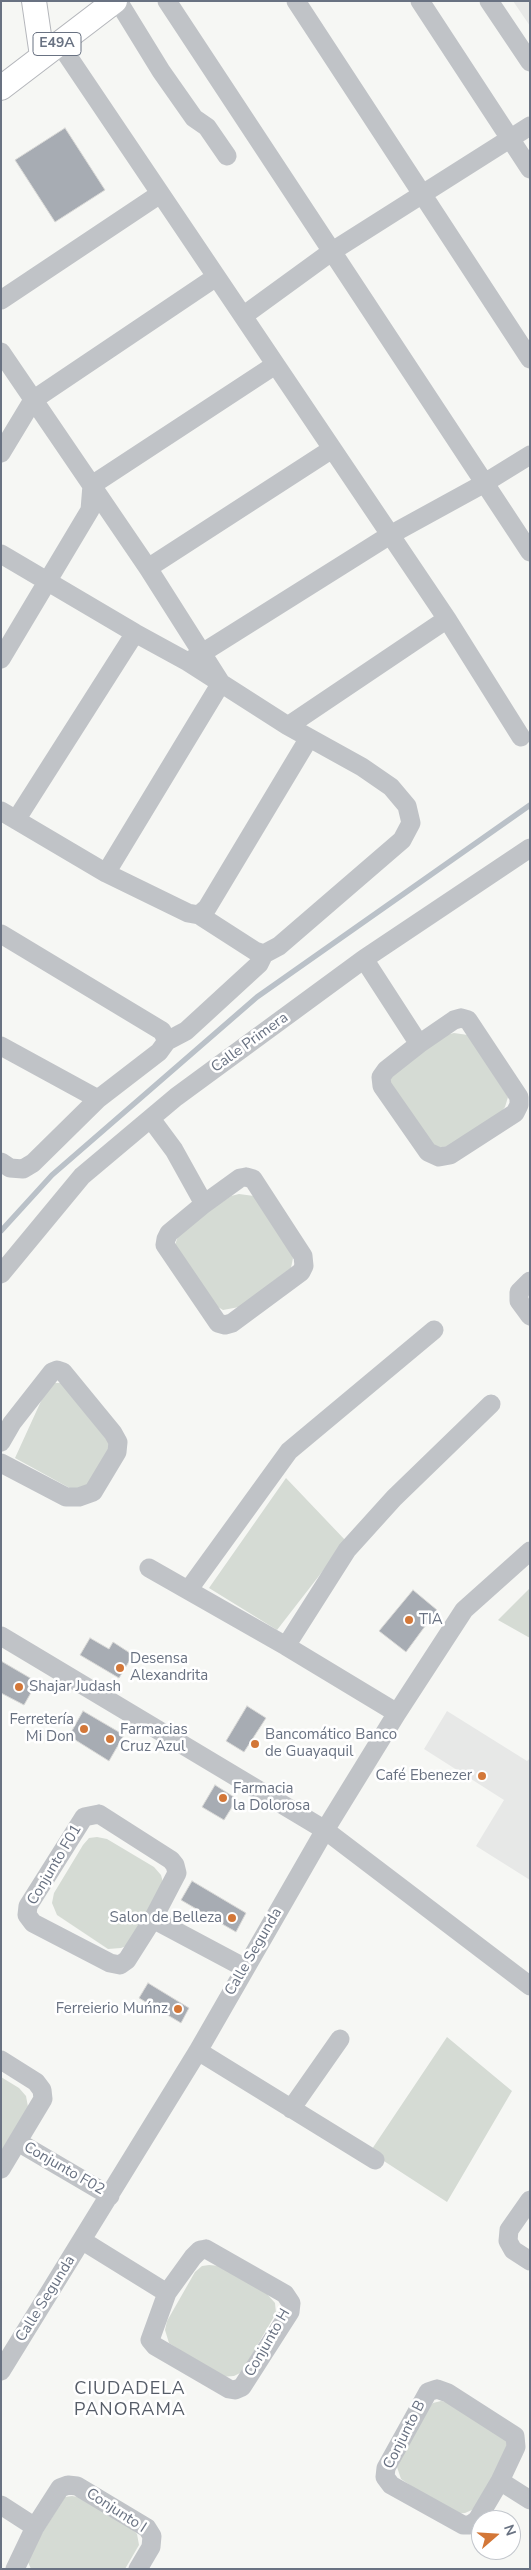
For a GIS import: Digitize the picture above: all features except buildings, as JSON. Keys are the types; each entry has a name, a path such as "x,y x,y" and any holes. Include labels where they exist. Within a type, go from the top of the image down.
{"main road":[{"path":"34,1 50,49"},
{"name":"E49A","path":"1,88 50,49 117,1"}],"street":[{"path":"117,1 161,71 194,118 208,127 227,156"},
{"path":"167,1 483,484 530,552"},
{"path":"296,1 530,359"},
{"path":"420,1 530,170"},
{"path":"489,1 530,62"},
{"path":"50,49 160,194 447,619 522,737"},
{"path":"243,316 331,252 530,126"},
{"path":"1,300 160,194"},
{"path":"1,453 33,400 216,277"},
{"path":"1,352 148,568 195,657 221,683 288,726 362,767 391,786 407,806 411,823 402,840 279,946 264,954 259,964 186,1031 167,1041 159,1052 98,1099 33,1163 23,1169 10,1168 1,1162"},
{"path":"92,486 276,365"},
{"path":"148,568 332,449"},
{"path":"195,657 390,535 483,484 530,454"},
{"path":"1,659 90,510 92,486"},
{"path":"1,554 135,633 195,657"},
{"path":"288,726 447,619"},
{"path":"135,633 9,815 106,873 188,913 199,915 255,951 264,954"},
{"path":"106,873 221,683"},
{"path":"199,915 207,908 308,738"},
{"name":"Calle Primera","path":"1,1274 82,1176 176,1097 364,959 530,848"},
{"path":"1,934 162,1031 167,1041"},
{"path":"364,959 419,1044"},
{"path":"454,1020 468,1020 519,1097 515,1113 450,1155 439,1157 428,1152 382,1086 381,1077 386,1070 419,1044 454,1020"},
{"path":"1,1046 98,1099"},
{"path":"151,1118 174,1150 204,1204"},
{"path":"240,1178 253,1179 303,1256 304,1266 301,1272 232,1323 225,1325 218,1323 165,1245 169,1233 204,1204 240,1178"},
{"path":"530,1281 519,1292 520,1301 530,1316"},
{"path":"189,1589 289,1451 434,1330"},
{"path":"1,1442 6,1420 52,1372 57,1370 63,1372 113,1433 118,1442 117,1452 93,1492 80,1497 66,1497 1,1463"},
{"path":"286,1646 348,1550 394,1498 491,1404"},
{"name":"Calle Segunda","path":"1,2371 198,2052 324,1830 397,1713 464,1610 530,1551"},
{"path":"149,1568 189,1589 397,1713"},
{"path":"1,1636 324,1830 530,1986"},
{"name":"Conjunto F01","path":"99,1814 171,1860 175,1865 177,1873 153,1919 127,1960 120,1964 110,1963 33,1923 27,1915 28,1906 84,1817 99,1814"},
{"path":"153,1919 245,1968"},
{"path":"291,2109 340,2039"},
{"path":"198,2052 375,2160"},
{"name":"Conjunto F02","path":"1,2060 36,2082 42,2090 43,2099 1,2169"},
{"name":"Conjunto F02","path":"18,2142 110,2196"},
{"path":"530,2200 510,2230 508,2241 512,2250 530,2262"},
{"path":"83,2240 167,2293"},
{"name":"Conjunto H","path":"206,2249 286,2294 290,2303 290,2312 242,2387 235,2390 228,2389 155,2346 150,2340 167,2293 193,2257 200,2250 206,2249"},
{"name":"Conjunto B","path":"438,2389 448,2393 515,2436 516,2447 500,2482 477,2520 470,2525 463,2525 391,2485 385,2477 386,2468 428,2392 438,2389"},
{"path":"500,2482 530,2500"},
{"name":"Conjunto I","path":"15,2569 35,2527 60,2488 68,2485 77,2486 147,2528 152,2536 151,2547 138,2569"},
{"path":"1,2505 35,2527"}],"shaded area":[{"path":"513,1 530,1 530,26"},
{"path":"454,1033 468,1035 508,1097 505,1107 499,1115 454,1145 437,1148 428,1143 390,1083 391,1075 446,1035"},
{"path":"239,1194 254,1196 290,1248 293,1258 291,1268 239,1307 223,1310 213,1304 175,1245 180,1230 231,1196"},
{"path":"55,1383 63,1383 114,1443 87,1489 75,1491 15,1458 47,1388"},
{"path":"286,1478 346,1541 277,1630 209,1588"},
{"path":"530,1588 530,1638 498,1620"},
{"path":"447,1711 527,1761 530,1758 530,1880 476,1846 504,1800 424,1749"},
{"path":"89,1838 107,1839 154,1867 161,1875 164,1886 129,1945 121,1948 108,1949 57,1915 52,1903 54,1893 83,1845"},
{"path":"447,2037 512,2091 447,2202 370,2152"},
{"path":"1,2077 19,2088 26,2096 28,2107 1,2153"},
{"path":"202,2266 220,2266 267,2294 275,2303 276,2313 242,2372 234,2376 221,2377 169,2343 165,2330 167,2321 195,2272"},
{"path":"441,2401 452,2403 506,2439 508,2450 474,2509 465,2513 452,2514 401,2479 397,2467 427,2409 433,2403"},
{"path":"65,2497 83,2498 130,2526 137,2534 139,2545 125,2569 31,2569 28,2562 30,2552"}],"waterway":[{"path":"1,1231 52,1175 257,997 530,805"}],"place":[{"name":"TIA","path":"409,1620"},
{"name":"Desensa Alexandrita","path":"120,1668"},
{"name":"Shajar Judash","path":"19,1687"},
{"name":"Ferretería Mi Don","path":"84,1729"},
{"name":"Farmacias Cruz Azul","path":"110,1739"},
{"name":"Bancomático Banco de Guayaquil","path":"255,1744"},
{"name":"Café Ebenezer","path":"482,1776"},
{"name":"Farmacia la Dolorosa","path":"223,1798"},
{"name":"Salon de Belleza","path":"232,1918"},
{"name":"Ferreierio Muńnz","path":"178,2009"}],"district":[{"name":"CIUDADELA PANORAMA","path":"130,2400"}]}
